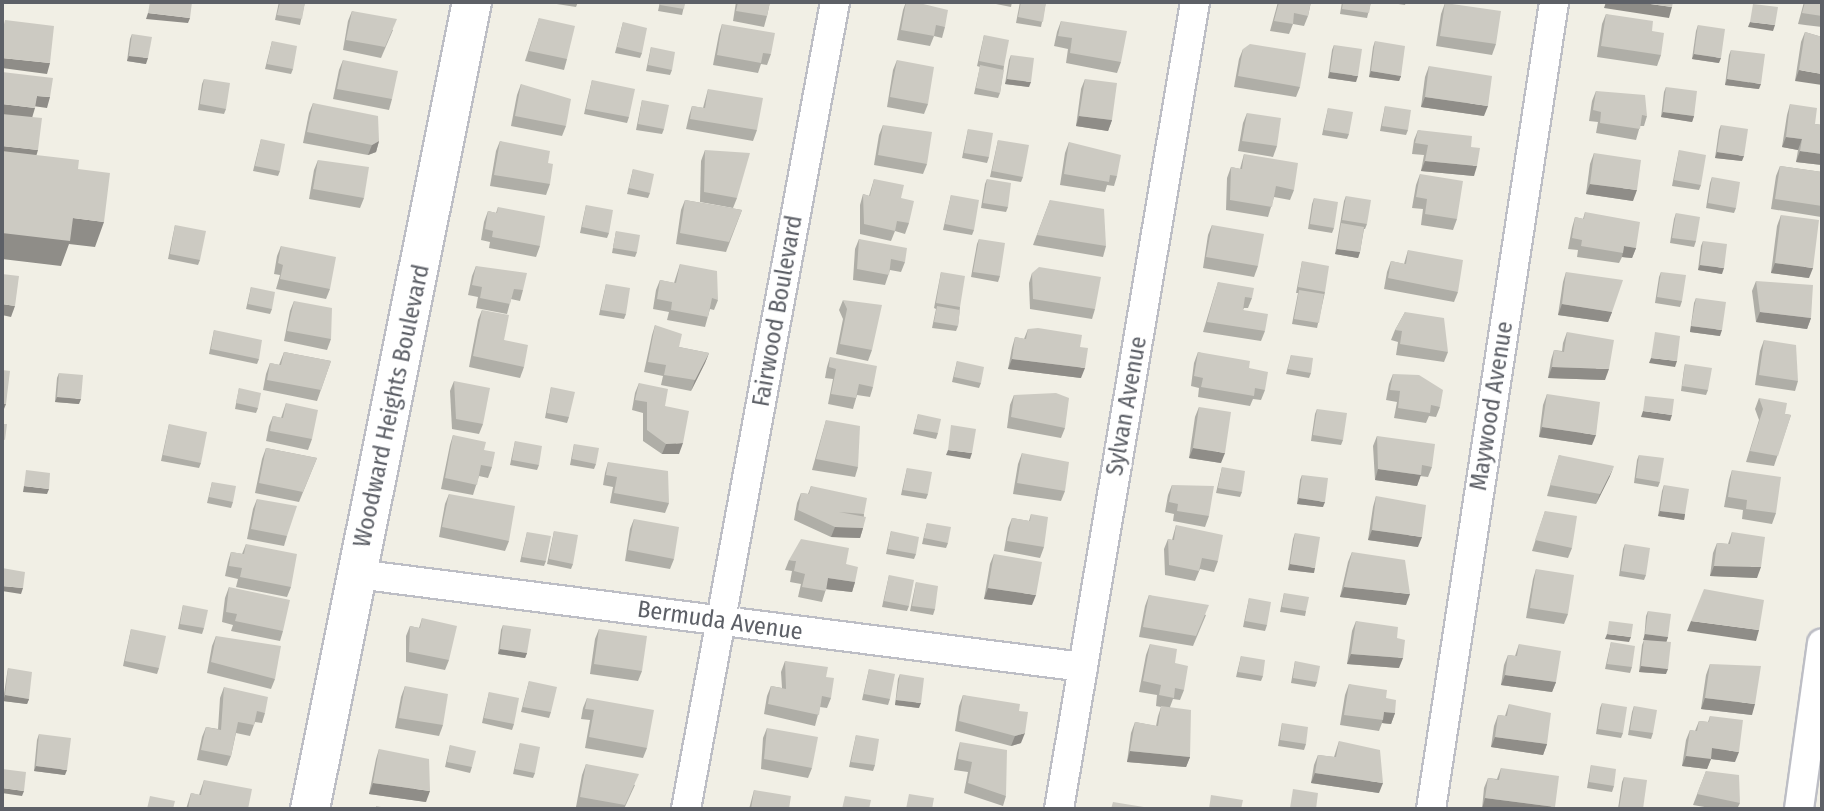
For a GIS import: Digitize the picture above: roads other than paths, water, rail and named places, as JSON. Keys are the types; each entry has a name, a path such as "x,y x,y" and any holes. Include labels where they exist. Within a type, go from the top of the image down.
{"street":[{"name":"Woodward Heights Boulevard","path":"310,809 472,2"},
{"name":"Fairwood Boulevard","path":"686,809 835,2"},
{"name":"Sylvan Avenue","path":"1059,809 1195,2"},
{"name":"Maywood Avenue","path":"1431,809 1553,2"},
{"name":"Bermuda Avenue","path":"357,574 1083,667"},
{"path":"1799,809 1822,644"}]}
